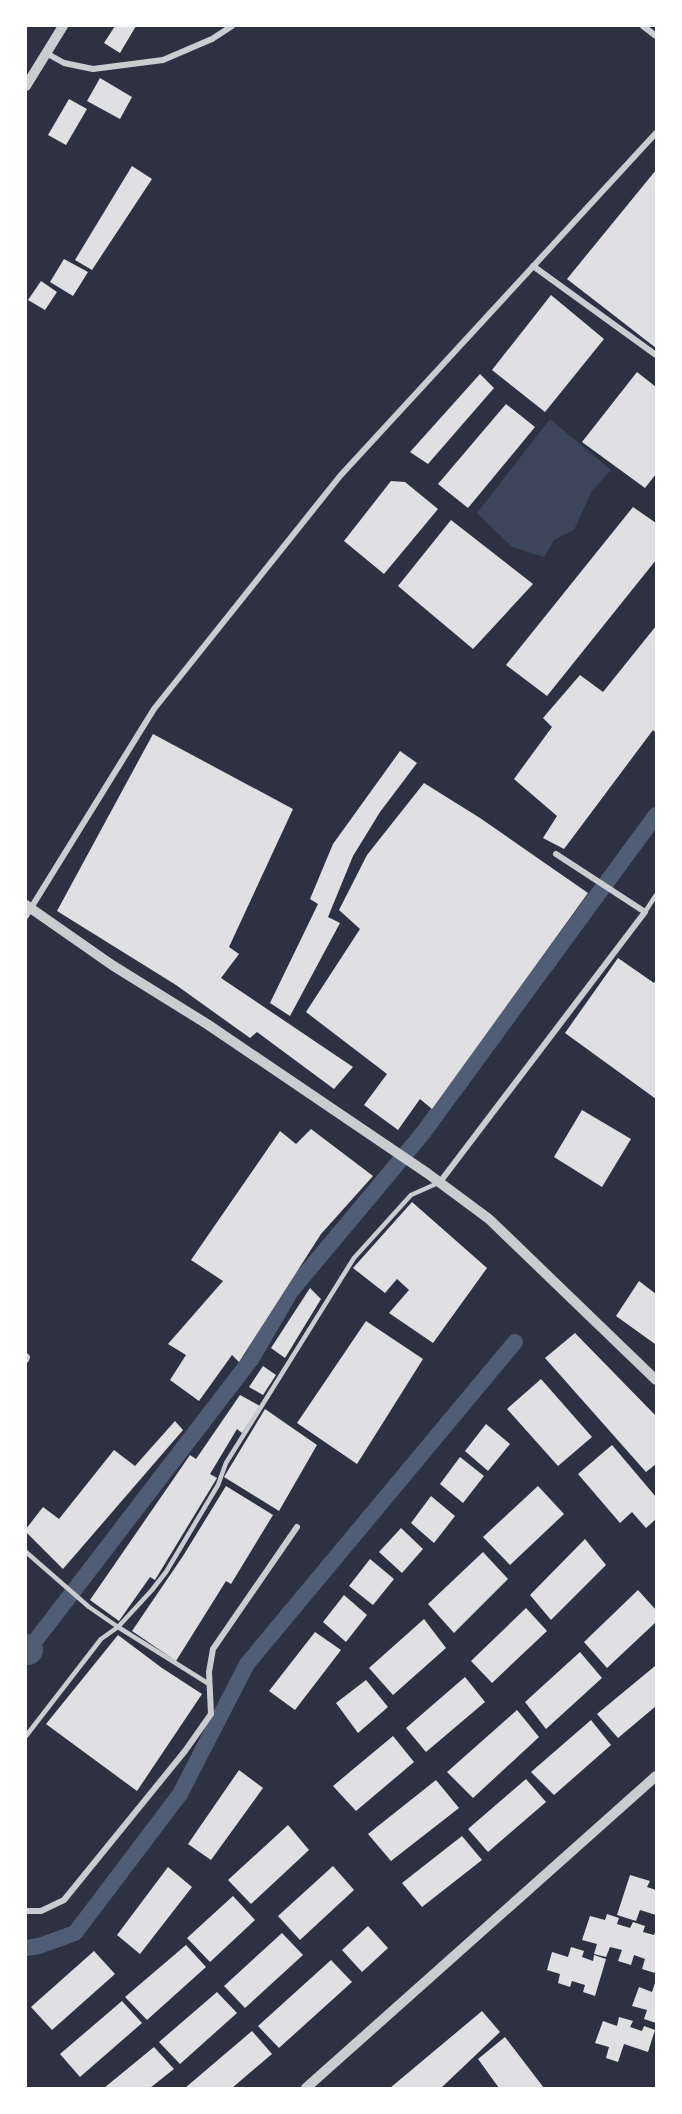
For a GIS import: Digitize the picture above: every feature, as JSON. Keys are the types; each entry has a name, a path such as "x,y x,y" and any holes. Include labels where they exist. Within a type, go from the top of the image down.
{"street":[{"path":"26,86 63,26"},
{"path":"46,53 64,63 93,69 164,60 212,39 231,26"},
{"path":"643,26 657,36"},
{"path":"657,132 340,476 154,709 27,910 207,1024 428,1173 489,1219 657,1380"},
{"path":"533,267 657,355"},
{"path":"440,1182 645,912 556,854"},
{"path":"26,1911 41,1911 64,1900 185,1752 211,1714 209,1672 213,1649 297,1527"},
{"path":"306,2088 657,1776"}],"lane":[{"path":"645,912 657,894"},
{"path":"26,1736 101,1639 118,1627 166,1572 218,1485 226,1463 354,1258 411,1195 440,1182"},
{"path":"26,1552 89,1607 209,1684"}],"shaded area":[{"path":"550,419 611,470 592,491 574,530 554,540 544,557 512,547 477,513"}],"building":[{"path":"115,26 136,26 120,53 104,43"},
{"path":"100,78 132,97 120,119 87,101"},
{"path":"69,99 87,109 66,145 48,135"},
{"path":"132,166 152,179 92,270 75,260"},
{"path":"656,170 656,348 567,279"},
{"path":"64,259 88,272 73,296 50,282"},
{"path":"41,281 57,292 45,310 28,300"},
{"path":"551,295 604,339 545,412 492,370"},
{"path":"637,372 656,387 656,474 645,488 582,442"},
{"path":"480,374 494,388 428,464 410,452"},
{"path":"506,404 535,427 468,508 438,484"},
{"path":"391,481 405,482 438,509 384,574 344,541"},
{"path":"633,507 656,523 656,560 547,696 506,665"},
{"path":"451,520 533,584 473,649 398,586"},
{"path":"656,626 656,733 653,730 564,849 543,838 557,816 514,779 552,727 543,718 580,675 603,692"},
{"path":"153,734 293,809 229,947 239,954 221,978 353,1067 334,1089 257,1032 250,1038 176,985 57,911"},
{"path":"400,751 417,763 380,812 353,856 328,917 340,923 290,1016 270,1003 318,904 310,899 333,844"},
{"path":"424,783 480,818 588,893 432,1109 420,1099 398,1130 364,1105 387,1074 306,1012 360,929 339,910 367,855"},
{"path":"618,958 654,983 656,980 656,1099 565,1033"},
{"path":"582,1110 631,1139 602,1187 554,1157"},
{"path":"311,1129 373,1176 321,1234 239,1362 232,1355 199,1401 170,1380 186,1355 168,1344 223,1281 191,1260 280,1131 296,1144"},
{"path":"412,1202 487,1268 433,1343 389,1313 409,1290 397,1279 385,1293 353,1268"},
{"path":"639,1281 656,1294 655,1344 616,1316"},
{"path":"310,1288 321,1299 285,1358 271,1348"},
{"path":"366,1321 423,1359 357,1464 297,1423"},
{"path":"575,1333 656,1416 656,1464 646,1472 545,1358"},
{"path":"263,1366 276,1375 263,1395 249,1387"},
{"path":"541,1379 592,1437 558,1466 507,1409"},
{"path":"240,1395 260,1406 242,1433 237,1429 210,1474 217,1478 155,1580 150,1577 119,1621 90,1600 190,1455 196,1459"},
{"path":"265,1409 317,1445 279,1511 224,1477"},
{"path":"175,1421 183,1430 63,1569 26,1532 43,1507 59,1519 114,1450 135,1466"},
{"path":"486,1424 510,1444 488,1471 465,1451"},
{"path":"612,1445 656,1497 656,1519 646,1528 632,1512 620,1523 578,1474"},
{"path":"460,1457 484,1476 463,1503 440,1484"},
{"path":"226,1486 273,1515 231,1584 226,1581 176,1661 132,1631 183,1556"},
{"path":"538,1486 564,1514 510,1565 483,1537"},
{"path":"431,1496 455,1516 434,1543 411,1523"},
{"path":"401,1528 423,1549 402,1573 379,1552"},
{"path":"585,1539 606,1565 551,1620 530,1595"},
{"path":"483,1552 508,1579 454,1633 428,1604"},
{"path":"370,1559 394,1579 373,1605 349,1586"},
{"path":"638,1590 656,1610 656,1622 607,1668 584,1642"},
{"path":"344,1595 367,1615 346,1642 323,1622"},
{"path":"526,1608 547,1631 492,1683 471,1661"},
{"path":"424,1619 446,1648 393,1695 369,1668"},
{"path":"315,1632 341,1650 295,1710 269,1691"},
{"path":"118,1635 202,1694 137,1791 46,1724"},
{"path":"580,1652 602,1678 546,1729 525,1702"},
{"path":"655,1666 656,1706 618,1738 597,1714"},
{"path":"465,1677 485,1702 426,1752 406,1728"},
{"path":"366,1680 388,1707 358,1733 336,1703"},
{"path":"517,1710 539,1737 473,1798 447,1772"},
{"path":"591,1720 611,1745 554,1795 531,1772"},
{"path":"393,1736 414,1762 356,1811 333,1786"},
{"path":"239,1770 263,1788 211,1860 188,1844"},
{"path":"526,1779 546,1802 488,1852 468,1829"},
{"path":"436,1780 459,1808 391,1861 368,1834"},
{"path":"288,1825 309,1850 251,1904 228,1880"},
{"path":"462,1836 482,1860 422,1907 402,1883"},
{"path":"333,1866 354,1890 300,1940 278,1916"},
{"path":"168,1867 192,1887 140,1954 117,1935"},
{"path":"630,1875 650,1881 647,1887 656,1890 656,1915 640,1910 636,1921 617,1915"},
{"path":"233,1896 255,1920 210,1962 187,1938"},
{"path":"607,1914 619,1918 617,1924 630,1928 633,1922 645,1926 643,1932 654,1935 656,1930 655,1973 642,1969 645,1959 634,1955 631,1965 618,1961 622,1950 610,1947 606,1957 594,1954 597,1944 582,1940 590,1916 605,1920"},
{"path":"368,1926 388,1948 362,1972 342,1950"},
{"path":"282,1933 303,1955 245,2008 224,1986"},
{"path":"186,1945 206,1967 147,2020 125,1997"},
{"path":"571,1947 584,1951 582,1957 593,1961 594,1955 606,1959 595,1996 583,1992 585,1985 572,1981 570,1987 558,1983 560,1974 547,1970 552,1952 568,1957"},
{"path":"94,1951 115,1974 52,2030 31,2007"},
{"path":"331,1960 352,1982 279,2048 258,2026"},
{"path":"655,1983 656,2023 644,2019 647,2010 632,2006 639,1987 652,1992"},
{"path":"217,1992 237,2013 180,2064 159,2042"},
{"path":"122,2001 142,2023 80,2077 60,2054"},
{"path":"482,2011 500,2032 441,2088 390,2088"},
{"path":"619,2017 633,2021 630,2027 642,2031 644,2026 655,2030 648,2052 624,2044 618,2062 606,2058 609,2047 595,2043 603,2021 617,2026"},
{"path":"252,2031 272,2054 232,2088 185,2088"},
{"path":"505,2037 544,2088 499,2088 478,2059"},
{"path":"154,2047 174,2069 150,2088 104,2088"}],"waterway":[{"path":"26,1653 252,1358 291,1291 423,1133 656,815"},
{"path":"26,1948 39,1946 75,1933 180,1794 247,1664 515,1342"}]}
